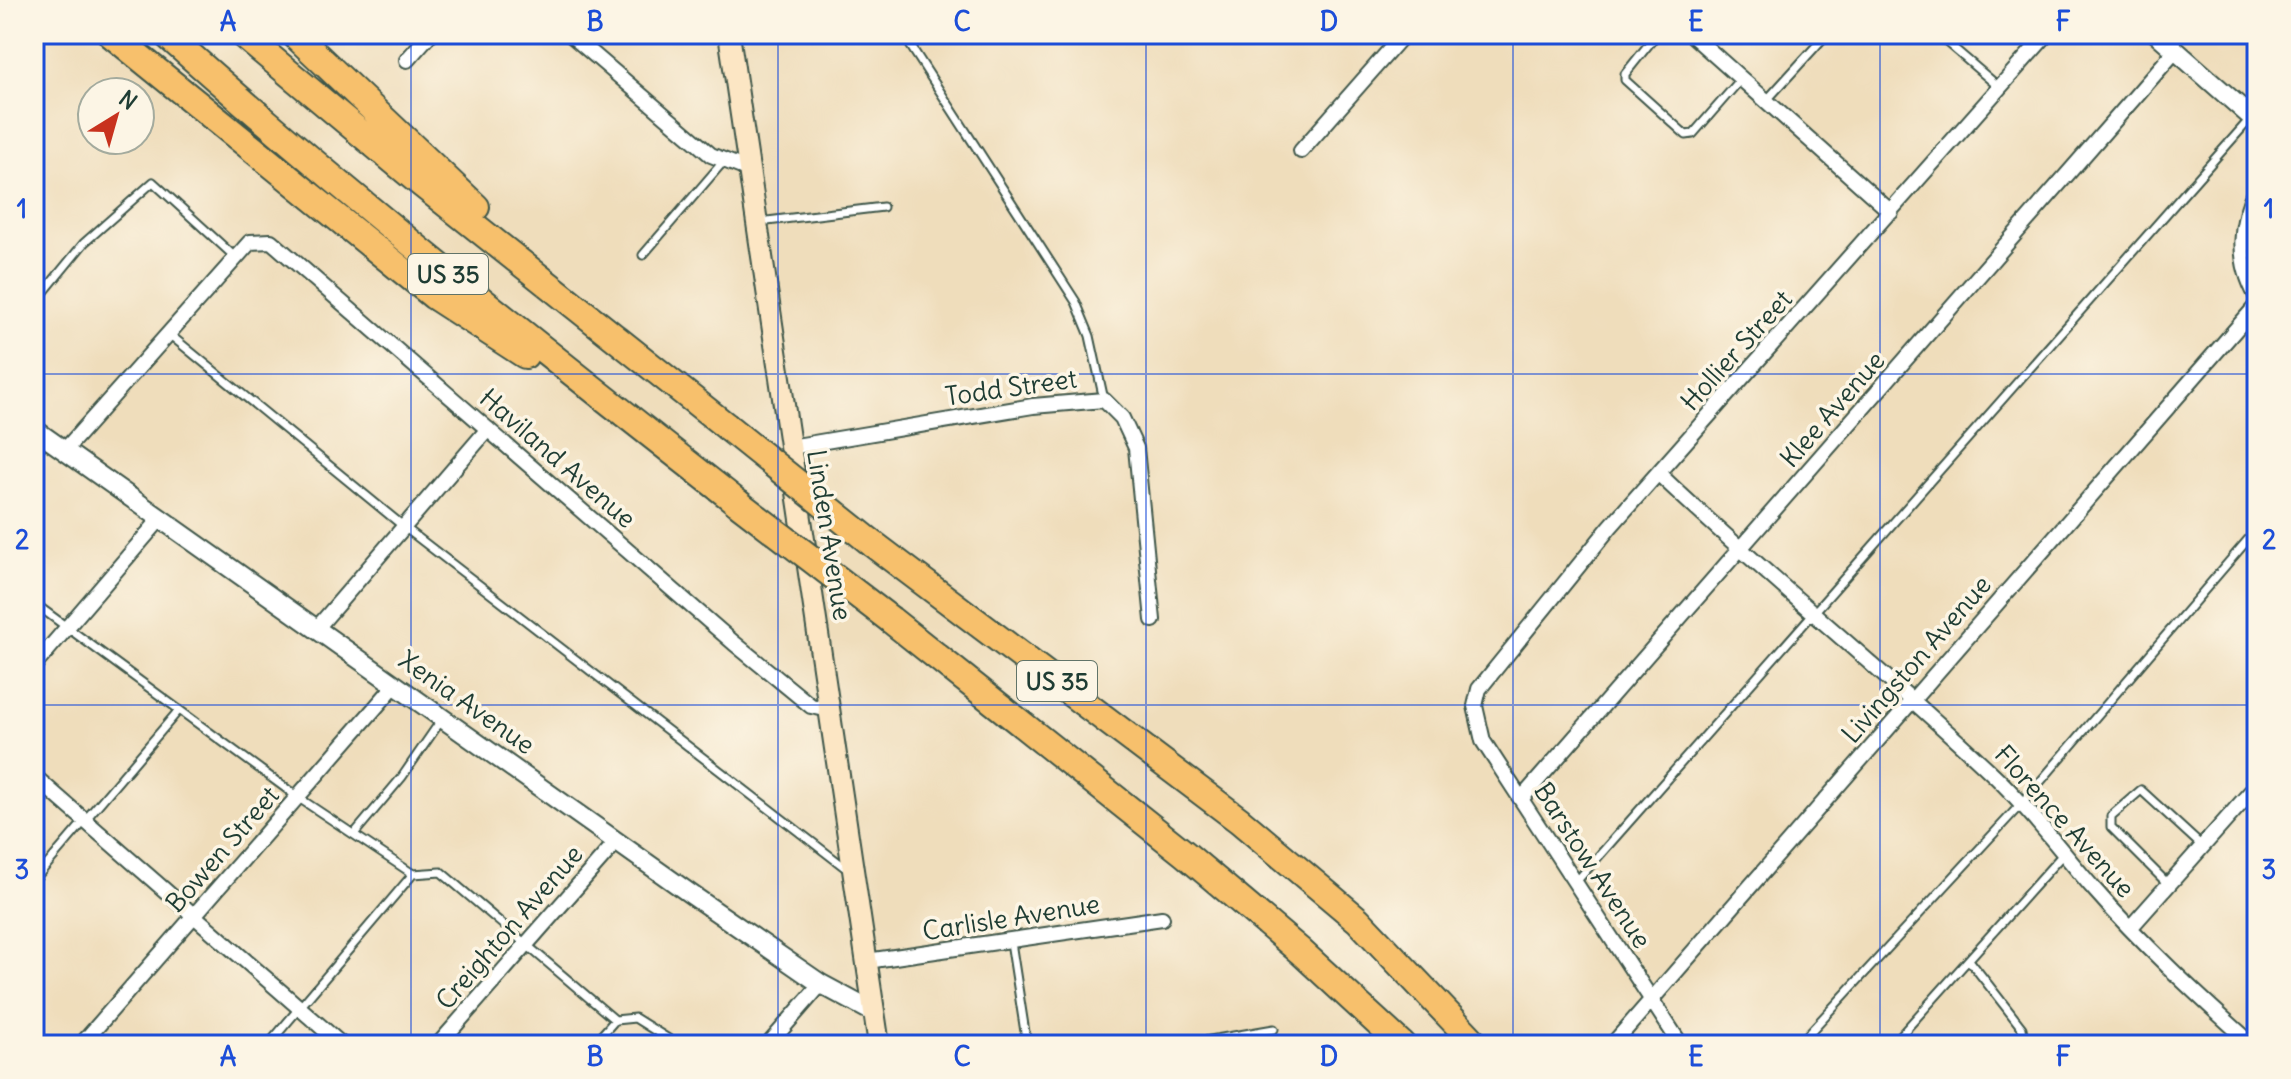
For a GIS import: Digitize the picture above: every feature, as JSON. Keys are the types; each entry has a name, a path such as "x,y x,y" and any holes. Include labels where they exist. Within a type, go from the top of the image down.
{"highway":[{"path":"111,34 434,296 667,447"},
{"name":"US 35","path":"166,34 271,129 456,281 1185,854 1300,951 1402,1045"},
{"name":"US 35","path":"242,34 418,181 614,334 873,544 1239,820 1358,920 1477,1044"},
{"path":"294,34 614,334"}],"main road":[{"name":"Linden Avenue","path":"729,34 879,1045"}],"street":[{"path":"407,60 430,34"},
{"path":"570,34 723,162 749,170"},
{"path":"1301,151 1404,34"},
{"name":"Hollier Street","path":"1475,706 1479,689 1491,670 1659,474 2047,34"},
{"path":"2157,34 2255,117"},
{"path":"1696,36 1891,212"},
{"name":"Klee Avenue","path":"1522,798 2176,50"},
{"path":"2257,186 2249,203 2242,246 2244,266 2257,297"},
{"name":"Haviland Avenue","path":"235,257 250,242 258,239 271,241 792,691 811,706 830,710"},
{"path":"64,451 235,257"},
{"name":"Livingston Avenue","path":"1612,1045 2257,305"},
{"name":"Todd Street","path":"790,447 1033,406 1104,400 1122,418 1136,448 1153,620"},
{"name":"Xenia Avenue","path":"34,429 821,984 873,1012"},
{"path":"317,628 488,429"},
{"name":"Florence Avenue","path":"1659,474 1740,552 1812,611 2022,803 2130,928 2253,1039"},
{"path":"34,666 161,518"},
{"name":"Bowen Street","path":"81,1045 396,684"},
{"name":"Barstow Avenue","path":"1475,706 1483,741 1681,1045"},
{"path":"34,776 342,1045"},
{"path":"2130,928 2257,785"},
{"name":"Creighton Avenue","path":"438,1045 617,841"},
{"name":"Carlisle Avenue","path":"867,961 1162,918"},
{"path":"768,1045 821,984"}],"lane":[{"path":"903,34 1076,302 1090,336 1104,400"},
{"path":"1657,34 1625,74 1625,80 1686,135 1693,134 1741,79"},
{"path":"1766,101 1827,34"},
{"path":"1937,34 2000,88"},
{"path":"1575,883 1812,611 2255,117"},
{"path":"643,255 723,162"},
{"path":"34,304 84,243 153,182 235,257"},
{"path":"757,223 883,207"},
{"path":"168,333 403,526 855,875"},
{"path":"1798,1045 2022,803 2257,529"},
{"path":"34,603 299,798 413,874 441,872 524,946 615,1020"},
{"path":"34,880 179,710"},
{"path":"354,834 402,777 443,717"},
{"path":"2169,885 2111,827 2111,816 2141,790 2203,847"},
{"path":"1892,1045 2064,853"},
{"path":"268,1045 413,874"},
{"path":"1011,942 1027,1045"},
{"path":"1969,960 2022,1028 2025,1045"},
{"path":"593,1045 615,1020 635,1018 678,1045"},
{"path":"1181,1045 1274,1029"}]}
